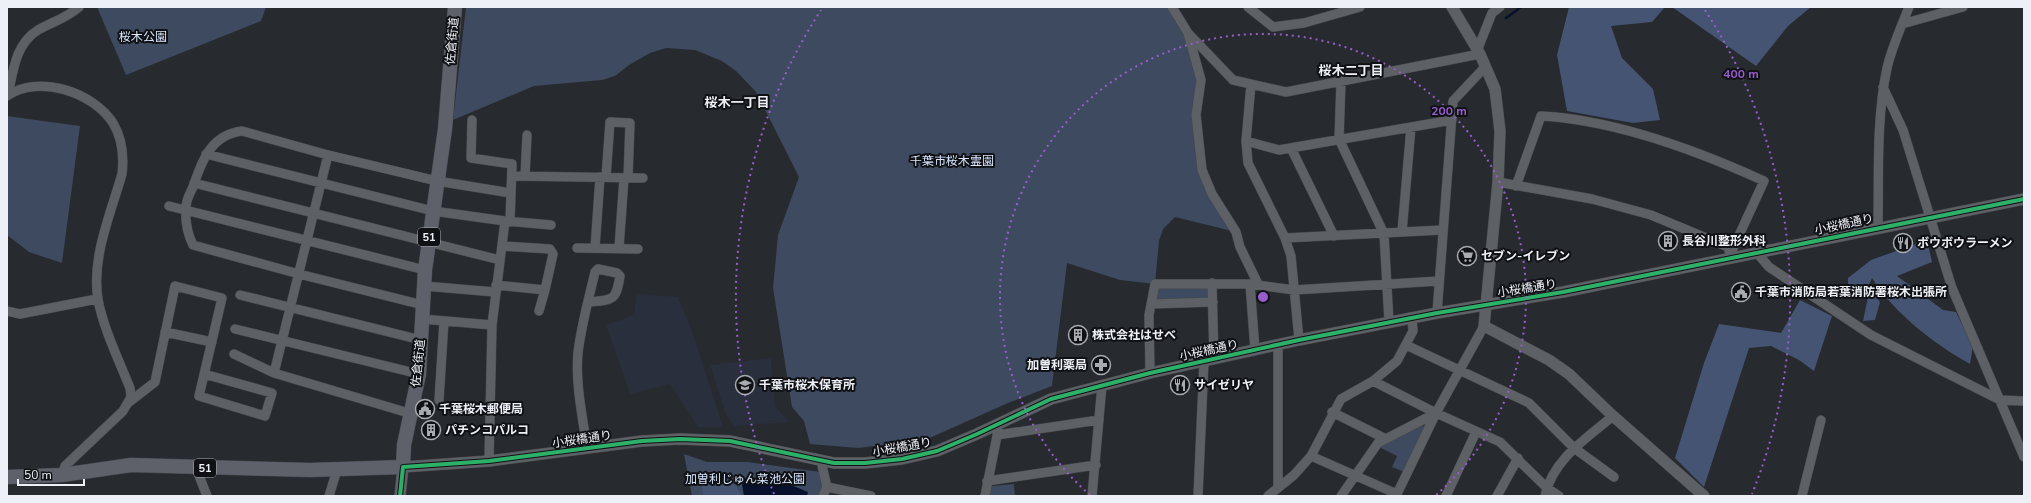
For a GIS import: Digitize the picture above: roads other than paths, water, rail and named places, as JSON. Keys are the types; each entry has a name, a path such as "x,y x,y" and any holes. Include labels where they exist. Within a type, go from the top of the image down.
{"highway":[{"name":"佐倉街道","path":"403,467 404,446 412,414 419,374 425,270 445,129 455,7"},
{"name":"51","path":"7,477 62,475 131,465 196,468 337,470 403,467"}],"street":[{"path":"7,96 16,56 25,43 37,31 72,13 78,7"},
{"path":"1172,7 1188,33 1233,80 1286,92 1341,82 1478,52"},
{"path":"1248,7 1273,27 1304,23 1360,7"},
{"path":"1310,456 1356,475 1396,495 1458,370 1484,326 1498,182 1500,132 1495,89 1478,52 1452,7"},
{"path":"1478,52 1492,13 1500,7"},
{"path":"1878,227 1879,133 1883,87 1888,66 1909,7"},
{"path":"1902,24 1963,7"},
{"path":"1188,33 1201,80 1196,115 1202,170 1212,194 1236,232 1254,284 1255,350"},
{"path":"1437,313 1442,230 1453,101 1485,67"},
{"path":"1341,82 1339,139 1384,234 1389,322"},
{"path":"1251,84 1246,142 1248,163 1285,238 1291,256 1299,340"},
{"path":"7,96 29,86 51,86 62,88 73,92 99,109 112,122 118,132 123,164 97,269 97,298 130,388 128,403"},
{"path":"1883,87 1903,130 1952,288 2024,457"},
{"path":"1516,186 1540,116 1565,117 1627,131 1715,158 1764,181 1731,256"},
{"path":"472,120 471,158 512,164 511,193 502,246 492,325 489,461"},
{"path":"1246,142 1279,150 1452,120"},
{"path":"595,248 610,122 630,123 619,248"},
{"path":"1402,232 1411,127"},
{"path":"492,325 444,320 299,274 193,246 188,234 186,205 206,154 214,143 229,132 242,131 328,155 437,181 511,193"},
{"path":"525,176 527,135"},
{"path":"1291,148 1334,236"},
{"path":"206,154 433,210 507,222 551,225"},
{"path":"274,373 328,155"},
{"path":"512,176 643,178"},
{"path":"1498,182 1592,199 1651,215 1728,247 1731,256"},
{"path":"194,183 500,260"},
{"name":"小桜橋通り","path":"403,467 489,461 642,441 680,439 730,441 834,463 865,463 902,459 937,451 1051,399 1150,373 1389,322 1486,304 1563,292 1731,256 1757,253 1878,227 2024,199"},
{"path":"169,206 307,242 425,270"},
{"path":"1285,238 1442,230"},
{"path":"502,246 550,249 552,251 540,311"},
{"path":"577,248 638,249"},
{"path":"1757,253 1770,267 1871,335 2000,400 2024,401"},
{"path":"1150,373 1149,314 1155,284 1254,284 1294,290 1439,281"},
{"path":"1198,496 1213,302 1212,283"},
{"path":"62,475 65,466 123,411 128,403 155,382 175,286 222,298 212,342 204,374 199,396 265,416 272,393 204,374"},
{"path":"424,286 545,290"},
{"path":"240,294 421,340"},
{"path":"7,312 20,314 97,298"},
{"path":"587,448 580,392 578,354 588,302"},
{"path":"1151,304 1213,302"},
{"path":"1268,496 1294,475 1310,456 1332,412 1341,399 1373,381 1397,361 1413,331 1412,318"},
{"path":"439,400 444,320"},
{"path":"1484,326 1549,360 1569,374 1613,416 1704,496"},
{"path":"235,329 419,374"},
{"path":"165,332 212,342"},
{"path":"1278,345 1278,488"},
{"path":"1406,345 1529,403 1574,448 1614,477"},
{"path":"234,354 274,373 412,414"},
{"path":"1373,381 1436,414 1500,442 1518,458 1546,492 1559,496"},
{"path":"1092,496 1096,465 1102,385"},
{"path":"1332,412 1386,439"},
{"path":"1341,496 1378,443 1436,414"},
{"path":"1546,492 1559,465 1574,448 1613,416"},
{"path":"997,435 1099,420"},
{"path":"1802,496 1821,420"},
{"path":"985,496 999,423"},
{"path":"1446,496 1476,432"},
{"path":"1497,496 1518,458"},
{"path":"821,461 826,487 823,496"},
{"path":"987,481 1096,465"},
{"path":"400,496 403,467"},
{"path":"196,468 208,496"},
{"path":"329,496 337,470"},
{"path":"826,487 871,496"}],"waterway":[{"path":"1506,18 1521,7"}],"place":[{"name":"長谷川整形外科","path":"1668,241"},
{"name":"ボウボウラーメン","path":"1903,243"},
{"name":"セブン-イレブン","path":"1467,256"},
{"name":"千葉市消防局若葉消防署桜木出張所","path":"1741,292"},
{"name":"株式会社はせべ","path":"1078,335"},
{"name":"加曽利薬局","path":"1101,365"},
{"name":"千葉市桜木保育所","path":"745,385"},
{"name":"サイゼリヤ","path":"1180,385"},
{"name":"千葉桜木郵便局","path":"425,409"},
{"name":"パチンコパルコ","path":"431,430"}],"district":[{"name":"桜木二丁目","path":"1351,71"},
{"name":"桜木一丁目","path":"737,103"}],"park label":[{"name":"桜木公園","path":"143,37"},
{"name":"千葉市桜木霊園","path":"952,161"},
{"name":"加曽利じゅん菜池公園","path":"745,479"}]}
